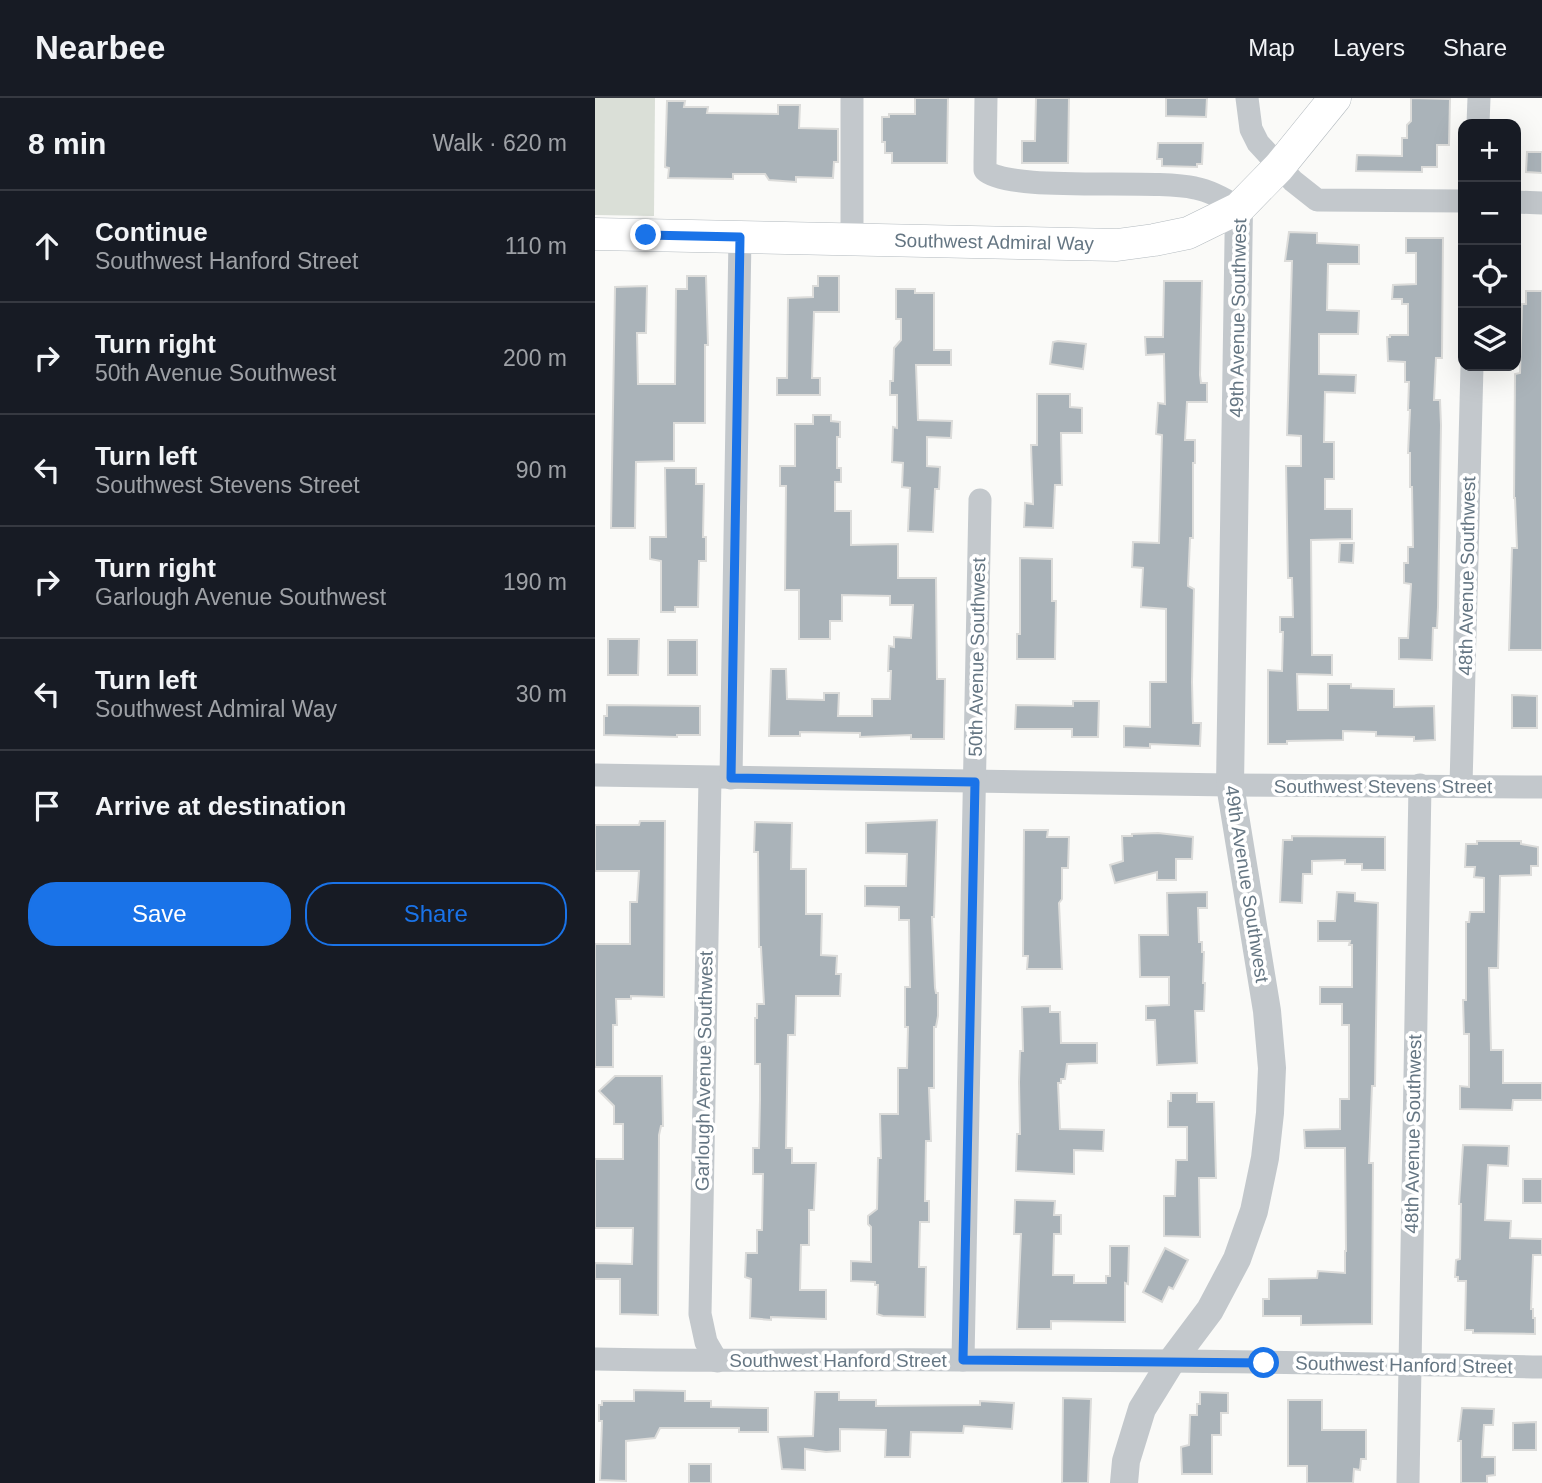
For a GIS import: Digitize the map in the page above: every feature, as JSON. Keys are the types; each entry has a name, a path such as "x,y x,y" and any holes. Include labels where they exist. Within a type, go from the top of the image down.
{"main road":[{"name":"Southwest Admiral Way","path":"595,234 1117,245 1154,240 1188,233 1239,208 1279,167 1335,98"}],"street":[{"path":"852,98 852,238"},
{"path":"986,98 987,173 1021,182 1158,184 1195,188 1221,196 1239,208"},
{"path":"1247,98 1251,129 1258,143 1279,167 1317,200 1458,201"},
{"path":"1478,119 1479,98"},
{"path":"1521,202 1542,202"},
{"name":"49th Avenue Southwest","path":"1124,1483 1126,1461 1142,1409 1171,1362 1210,1310 1237,1259 1257,1198 1270,1113 1272,1068 1267,1011 1230,785 1239,208"},
{"name":"Garlough Avenue Southwest","path":"717,1361 706,1342 700,1314 740,237"},
{"name":"48th Avenue Southwest","path":"1461,785 1472,371"},
{"name":"50th Avenue Southwest","path":"963,1360 980,500"},
{"name":"Southwest Stevens Street","path":"595,775 975,782 1542,787"},
{"name":"48th Avenue Southwest","path":"1408,1483 1420,785"},
{"name":"Southwest Hanford Street","path":"595,1359 963,1360 1542,1367"}],"shaded area":[{"path":"595,98 655,98 654,216 595,215"}],"building":[{"path":"915,98 948,98 947,163 892,163 892,153 885,153 882,117 889,117 889,114 915,114"},
{"path":"1036,98 1069,98 1068,163 1022,163 1022,141 1035,141"},
{"path":"1166,98 1207,98 1206,117 1166,116"},
{"path":"1411,98 1450,99 1449,145 1437,145 1437,167 1422,167 1422,172 1356,171 1357,155 1402,156 1402,138 1407,138 1407,125 1411,121"},
{"path":"667,101 685,101 684,107 708,107 707,113 778,114 778,105 800,105 799,128 838,129 838,162 834,162 833,178 796,177 796,182 769,180 765,174 733,174 733,179 668,178 669,168 665,167"},
{"path":"1158,143 1203,143 1202,164 1197,164 1197,167 1162,166 1162,159 1157,159"},
{"path":"1527,152 1542,152 1542,173 1526,172"},
{"path":"1289,232 1317,233 1317,243 1359,245 1359,264 1328,264 1327,310 1359,311 1358,334 1319,334 1319,374 1356,375 1355,393 1325,392 1324,442 1334,442 1334,479 1325,479 1325,509 1352,509 1352,539 1311,540 1312,655 1332,655 1332,675 1297,674 1298,710 1328,710 1328,684 1351,684 1351,688 1394,689 1394,707 1434,706 1435,740 1414,741 1414,737 1376,736 1376,732 1343,731 1343,740 1268,744 1268,670 1282,671 1283,632 1280,632 1280,617 1293,617 1292,578 1288,578 1286,466 1301,466 1301,436 1287,435 1292,261 1285,261"},
{"path":"1406,238 1443,238 1442,358 1436,358 1434,400 1440,400 1441,425 1438,607 1437,628 1433,628 1432,660 1399,659 1399,638 1408,638 1411,584 1404,583 1404,563 1408,563 1408,547 1413,547 1412,487 1408,453 1409,382 1405,382 1405,362 1388,361 1387,337 1408,335 1408,304 1402,304 1402,299 1392,299 1393,285 1416,284 1416,253 1406,253"},
{"path":"687,276 706,276 708,345 705,345 705,423 674,423 674,461 636,462 635,528 611,528 615,287 647,286 646,333 637,333 638,384 675,384 676,289 687,289"},
{"path":"818,276 839,276 839,312 814,312 812,378 820,378 820,395 777,395 777,378 787,378 788,298 813,297 813,286 818,286"},
{"path":"1164,281 1202,281 1200,375 1201,383 1207,383 1207,402 1187,402 1185,440 1195,440 1193,538 1190,538 1188,586 1194,589 1193,723 1201,723 1200,746 1150,744 1150,748 1124,747 1124,726 1150,727 1150,682 1166,682 1166,609 1141,607 1143,568 1132,567 1133,542 1159,543 1162,435 1156,434 1158,403 1165,404 1164,354 1146,355 1145,337 1163,337"},
{"path":"896,289 934,293 934,350 951,350 951,365 916,365 918,420 952,421 951,438 927,437 927,466 940,467 939,489 935,489 933,532 908,531 910,488 902,487 903,463 892,462 893,427 897,428 897,395 890,395 890,381 893,381 894,348 901,340 901,319 896,319"},
{"path":"1526,291 1542,291 1542,650 1509,650 1512,548 1517,548 1514,498 1515,374 1521,371 1522,304 1526,304"},
{"path":"1053,342 1086,344 1083,369 1050,364"},
{"path":"1037,394 1070,394 1070,407 1082,408 1082,433 1061,433 1062,485 1055,485 1053,528 1024,527 1025,503 1033,504 1031,445 1037,445"},
{"path":"813,415 831,415 831,421 840,422 837,468 841,468 841,482 835,482 835,511 851,511 851,545 898,544 898,578 936,578 937,679 945,679 944,739 911,739 911,735 860,737 860,733 800,732 800,736 769,736 771,669 786,669 787,699 824,700 824,693 839,693 838,716 872,716 872,699 890,699 889,646 894,647 894,637 911,638 913,605 890,605 890,596 842,595 842,621 830,621 830,639 799,639 799,590 785,590 786,486 780,486 780,466 795,466 795,424 813,424"},
{"path":"665,468 696,468 696,484 704,484 703,537 706,537 706,561 699,561 698,607 675,607 675,612 661,612 661,561 650,559 650,537 666,537"},
{"path":"1340,543 1354,543 1353,563 1339,562"},
{"path":"1020,558 1052,559 1052,601 1056,601 1055,659 1017,659 1017,634 1020,634"},
{"path":"608,639 639,639 638,675 608,675"},
{"path":"668,640 697,640 697,675 668,675"},
{"path":"1512,695 1537,696 1537,728 1512,728"},
{"path":"1073,701 1099,701 1098,737 1072,737 1072,729 1015,729 1016,705 1073,706"},
{"path":"607,705 700,706 700,735 604,735"},
{"path":"937,820 932,917 938,1016 934,1027 934,1088 929,1088 931,1141 926,1141 925,1201 929,1201 929,1222 920,1222 919,1267 926,1267 925,1317 883,1316 877,1314 878,1285 875,1285 875,1282 851,1281 851,1261 871,1262 871,1227 868,1224 868,1216 877,1209 878,1158 881,1158 880,1114 898,1114 898,1068 907,1068 905,987 910,987 909,920 899,920 899,907 865,906 865,886 906,886 907,854 866,853 866,823"},
{"path":"640,821 665,821 664,997 631,996 631,999 616,999 617,1025 613,1025 613,1067 595,1067 595,944 630,944 630,902 637,902 639,871 595,871 595,825 639,825"},
{"path":"755,822 792,823 791,869 806,869 806,914 822,914 821,955 837,956 836,974 841,974 840,996 796,996 795,1035 788,1035 786,1148 792,1148 792,1163 816,1163 814,1210 809,1210 809,1245 801,1245 800,1290 826,1290 826,1319 750,1318 751,1279 745,1277 746,1253 757,1253 757,1230 762,1230 763,1174 753,1174 753,1148 759,1148 760,1099 760,1064 755,1064 755,1018 757,1004 764,1004 759,947 758,852 754,852"},
{"path":"1024,830 1048,830 1047,837 1069,837 1068,868 1062,868 1062,899 1059,903 1062,969 1027,969 1028,956 1023,956"},
{"path":"1158,833 1193,837 1192,859 1176,859 1176,880 1157,880 1157,872 1115,883 1110,865 1123,861 1122,836"},
{"path":"1292,836 1385,837 1385,870 1362,870 1362,864 1345,864 1345,860 1312,861 1312,874 1303,874 1302,903 1280,902 1283,840 1292,840"},
{"path":"1477,841 1521,841 1521,844 1538,847 1538,866 1531,866 1531,875 1500,876 1498,968 1489,968 1491,1050 1503,1050 1503,1083 1542,1083 1542,1100 1513,1100 1512,1110 1460,1109 1460,1086 1469,1087 1469,1034 1464,1034 1463,1000 1466,1000 1466,922 1469,922 1470,912 1484,912 1484,878 1474,877 1475,867 1465,867 1466,844 1477,844"},
{"path":"1207,892 1207,908 1198,908 1199,942 1202,942 1204,952 1205,983 1204,1011 1195,1011 1197,1063 1157,1065 1155,1020 1146,1020 1146,1006 1169,1005 1169,977 1140,977 1139,935 1168,935 1167,893"},
{"path":"1337,892 1355,893 1355,901 1378,903 1375,1086 1372,1086 1369,1163 1373,1163 1372,1324 1301,1325 1301,1316 1263,1316 1263,1299 1269,1299 1269,1279 1317,1278 1318,1271 1345,1273 1345,1148 1305,1148 1304,1130 1340,1129 1340,1099 1349,1099 1349,1025 1342,1025 1342,1004 1320,1004 1320,987 1352,987 1350,941 1318,941 1318,921 1335,921"},
{"path":"1050,1006 1050,1012 1060,1012 1061,1043 1097,1043 1097,1063 1067,1064 1065,1079 1058,1083 1060,1129 1104,1130 1103,1151 1074,1150 1074,1174 1016,1171 1017,1134 1020,1134 1022,1007"},
{"path":"615,1076 662,1076 658,1315 620,1314 620,1279 595,1279 595,1263 632,1264 633,1228 595,1228 595,1159 623,1159 623,1124 614,1124 614,1106 599,1091"},
{"path":"1171,1093 1197,1093 1197,1102 1214,1102 1216,1178 1199,1178 1200,1237 1164,1236 1164,1196 1175,1196 1176,1160 1187,1160 1187,1127 1168,1127 1168,1101 1171,1101"},
{"path":"1463,1145 1509,1146 1508,1166 1488,1165 1485,1220 1511,1221 1510,1238 1542,1239 1542,1255 1533,1255 1531,1309 1535,1318 1535,1334 1473,1333 1473,1330 1465,1330 1466,1281 1458,1281 1458,1277 1455,1277 1456,1260 1460,1259 1459,1204"},
{"path":"1523,1179 1542,1179 1542,1203 1523,1203"},
{"path":"1015,1200 1055,1201 1054,1215 1061,1215 1061,1234 1054,1234 1053,1275 1074,1275 1074,1283 1106,1283 1106,1276 1110,1276 1110,1246 1129,1246 1125,1322 1051,1321 1051,1329 1017,1329 1021,1234 1014,1234"},
{"path":"1165,1248 1188,1260 1173,1289 1169,1287 1162,1302 1143,1292"},
{"path":"634,1390 685,1391 685,1401 711,1401 711,1407 768,1408 768,1432 739,1432 739,1428 660,1428 655,1438 626,1441 626,1481 600,1480 602,1421 599,1421 599,1405 602,1405 602,1401 634,1401"},
{"path":"815,1392 839,1392 839,1400 876,1400 876,1406 980,1405 980,1401 1014,1403 1012,1429 964,1426 963,1433 911,1432 910,1457 885,1457 886,1430 840,1429 840,1451 805,1449 805,1470 782,1469 778,1437 813,1436"},
{"path":"1200,1392 1228,1393 1228,1413 1221,1413 1221,1435 1212,1435 1212,1474 1182,1474 1181,1447 1189,1445 1190,1415 1197,1415"},
{"path":"1063,1398 1091,1399 1088,1483 1062,1483"},
{"path":"1288,1400 1322,1400 1322,1430 1366,1430 1366,1459 1361,1459 1360,1470 1354,1469 1353,1483 1307,1483 1307,1466 1288,1466"},
{"path":"1462,1408 1494,1409 1493,1425 1484,1425 1482,1457 1495,1457 1495,1475 1487,1476 1487,1483 1461,1483 1461,1441 1458,1441"},
{"path":"1536,1422 1536,1450 1513,1450 1513,1423"},
{"path":"689,1464 711,1464 711,1483 689,1483"}],"route":[{"path":"646,235 740,237 731,778 975,782 963,1360 1264,1363"}]}
